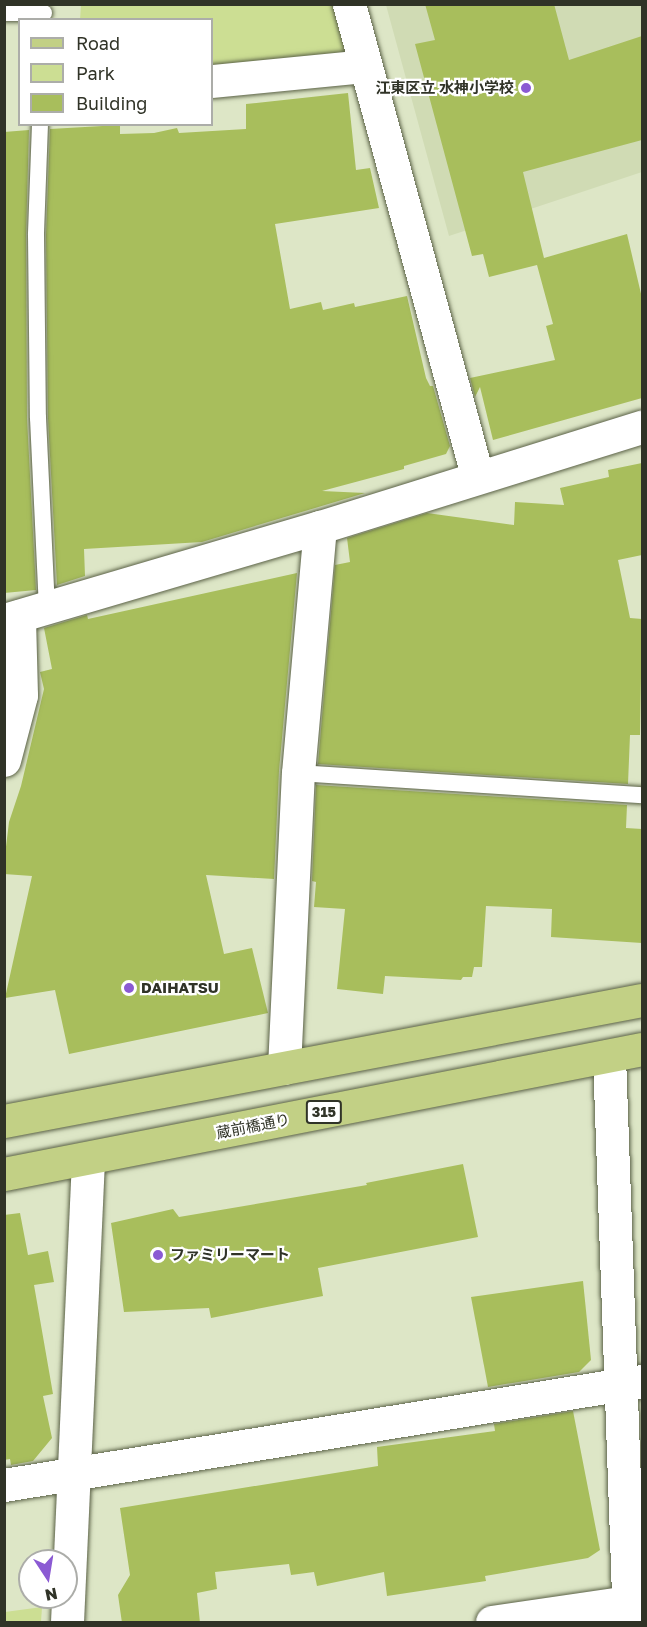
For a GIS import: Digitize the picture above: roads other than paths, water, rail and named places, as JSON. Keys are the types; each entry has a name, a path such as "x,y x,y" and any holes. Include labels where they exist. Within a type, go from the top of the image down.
{"main road":[{"path":"4,1121 642,1000"},
{"name":"蔵前橋通り","path":"4,1174 642,1050"}],"street":[{"path":"349,4 477,476"},
{"path":"213,81 365,66"},
{"path":"4,760 21,695 23,614 320,527 477,476 642,427"},
{"path":"284,1068 298,773 320,527"},
{"path":"492,1623 633,1608 632,1383 609,1056"},
{"path":"67,1623 88,1158"},
{"path":"4,1485 632,1383"}],"lane":[{"path":"4,13 44,12"},
{"path":"23,614 38,418 36,235 40,126"},
{"path":"298,773 642,795"}],"place":[{"name":"江東区立 水神小学校","path":"526,88"},
{"name":"DAIHATSU","path":"129,988"},
{"name":"ファミリーマート","path":"158,1255"}]}
